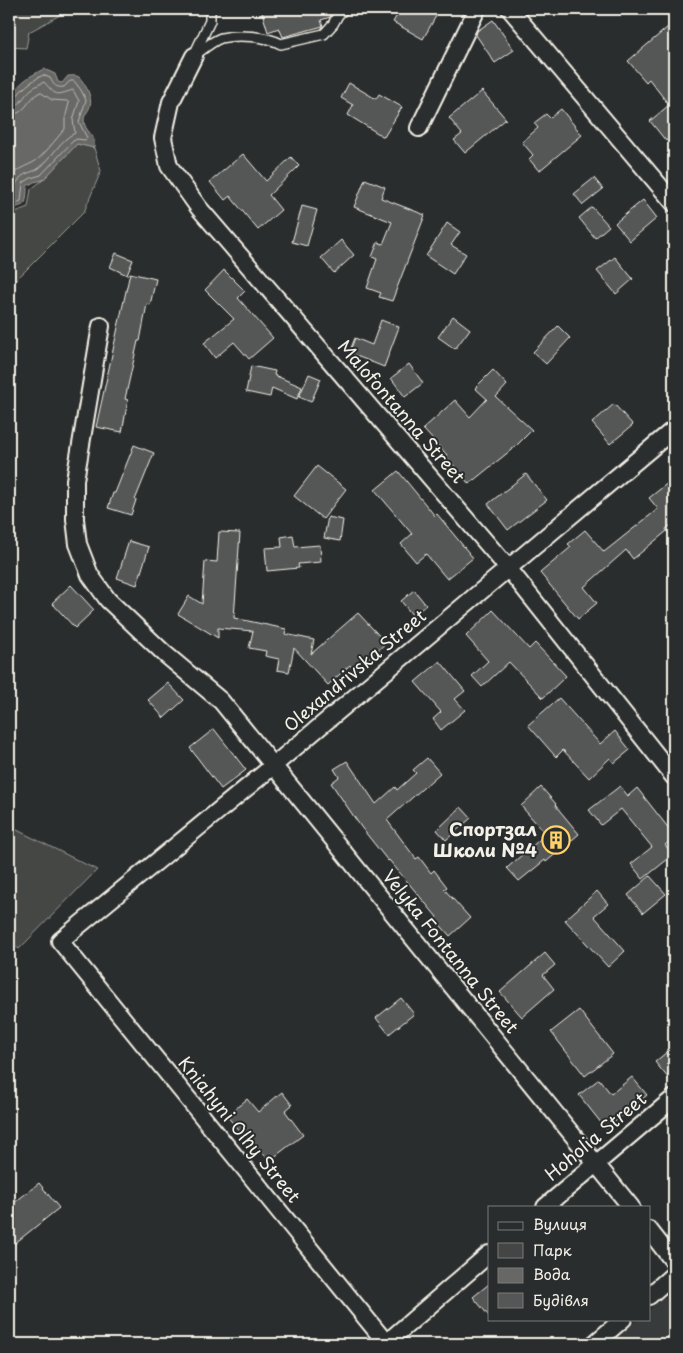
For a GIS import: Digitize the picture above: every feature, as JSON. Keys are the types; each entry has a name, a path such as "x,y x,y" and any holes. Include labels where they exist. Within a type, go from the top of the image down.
{"street":[{"path":"419,128 477,9"},
{"path":"510,9 674,203"},
{"name":"Malofontanna Street","path":"194,56 171,102 163,138 169,166 199,208 508,568 674,777"},
{"name":"Velyka Fontanna Street","path":"101,326 76,480 75,519 78,544 90,575 108,600 165,654 221,701 630,1206"},
{"name":"Olexandrivska Street","path":"60,941 273,766 674,429"},
{"name":"Kniahyni Olhy Street","path":"60,941 386,1344"},
{"name":"Hoholia Street","path":"546,1206 674,1098"},
{"path":"650,1231 674,1262"},
{"path":"386,1344 488,1255"},
{"path":"650,1295 674,1274"},
{"path":"594,1344 622,1320"}],"lane":[{"path":"194,56 210,21 210,9"},
{"path":"194,56 221,38 255,37 274,40 281,44 324,34 344,9"}],"shaded area":[{"path":"664,1297 674,1309 674,1344 608,1344 637,1320 650,1320 650,1309"}],"green space":[{"path":"9,9 71,9 29,32 26,48 9,47"},
{"path":"77,144 94,148 101,171 84,212 9,287 9,219 13,213 28,207 31,189 43,180"},
{"path":"9,826 97,870 19,949 9,941"}],"water":[{"path":"44,69 55,74 58,82 62,83 68,76 77,76 84,83 91,103 84,118 86,128 94,139 94,148 77,144 43,180 27,186 27,195 24,203 9,213 9,101 23,82"}],"building":[{"path":"261,9 335,9 330,17 321,20 323,26 283,37 279,28 268,32"},
{"path":"401,9 440,9 423,39 393,22"},
{"path":"493,20 514,50 495,63 476,35 477,31"},
{"path":"668,27 674,35 674,134 666,141 650,121 669,105 649,79 646,82 628,61"},
{"path":"349,83 376,99 379,94 402,107 384,137 348,115 353,105 341,98"},
{"path":"482,91 506,119 465,153 454,140 462,134 449,118"},
{"path":"561,109 582,135 539,171 529,159 533,155 522,142 538,128 534,123 546,114 550,118"},
{"path":"243,154 266,181 291,157 299,166 269,195 281,210 258,230 230,196 225,200 210,182"},
{"path":"594,178 603,189 583,205 574,194"},
{"path":"365,179 385,187 381,198 425,215 392,301 379,297 381,293 367,288 377,259 372,257 378,242 383,244 392,222 354,207"},
{"path":"643,200 657,218 630,241 615,223"},
{"path":"302,206 317,210 307,246 292,242"},
{"path":"592,207 609,226 595,238 579,218"},
{"path":"447,223 460,232 451,245 466,254 453,274 426,256"},
{"path":"341,240 354,255 334,273 321,258"},
{"path":"116,253 133,260 127,275 110,267"},
{"path":"615,257 633,279 616,294 597,271"},
{"path":"224,270 245,291 238,298 273,338 249,359 234,342 215,358 204,343 234,319 205,290"},
{"path":"130,273 156,279 150,305 147,304 140,341 138,341 125,399 128,400 122,432 96,427"},
{"path":"453,316 470,329 455,349 438,337"},
{"path":"381,320 399,327 384,367 349,353 355,338 372,345"},
{"path":"558,326 570,338 546,364 533,352"},
{"path":"409,364 423,383 405,397 391,378"},
{"path":"251,366 275,371 274,375 302,387 297,399 272,388 270,397 246,392"},
{"path":"493,370 507,385 496,397 532,430 516,446 469,484 447,455 423,429 455,400 470,417 487,399 475,388"},
{"path":"309,374 321,379 311,402 299,397"},
{"path":"614,404 633,425 610,444 592,423"},
{"path":"134,445 154,453 131,515 108,508"},
{"path":"317,466 346,489 323,519 294,496"},
{"path":"398,471 473,558 447,579 426,554 416,562 401,544 412,534 375,490"},
{"path":"526,474 547,500 508,530 488,504"},
{"path":"674,478 674,523 633,559 626,550 584,587 597,603 578,619 540,573 571,547 568,544 585,530 604,552 658,509 649,498"},
{"path":"328,517 343,520 340,541 324,538"},
{"path":"219,532 240,533 234,618 286,629 285,634 314,640 311,654 358,613 386,643 355,671 350,665 328,685 294,648 289,672 277,670 279,659 265,656 266,651 249,648 253,631 218,628 218,638 178,614 189,596 202,604 205,561 217,562"},
{"path":"293,535 295,547 320,545 321,562 298,564 299,568 267,571 265,548 282,547 281,537"},
{"path":"129,541 149,547 137,585 117,578"},
{"path":"71,585 94,610 75,628 52,603"},
{"path":"414,590 426,605 413,616 401,601"},
{"path":"493,610 529,649 535,643 566,676 543,698 509,662 482,687 472,676 488,661 466,636"},
{"path":"440,661 465,691 455,699 465,710 441,730 433,719 441,712 415,682"},
{"path":"168,683 184,700 164,718 148,700"},
{"path":"559,698 600,744 615,731 630,750 614,763 610,758 589,778 563,750 556,757 528,725"},
{"path":"214,729 246,770 221,789 190,748"},
{"path":"427,758 440,773 387,820 416,859 419,857 431,873 434,870 447,887 444,889 470,918 450,936 435,919 437,917 361,827 331,783 339,777 334,769 347,761 376,804 395,787 397,790 416,773 413,770"},
{"path":"620,786 628,796 637,788 674,835 674,838 665,845 673,855 643,879 631,864 652,847 621,809 601,825 589,810"},
{"path":"541,787 579,834 546,862 545,860 519,881 507,868 546,834 521,806"},
{"path":"461,807 471,818 446,840 437,830"},
{"path":"650,876 666,894 643,913 628,895"},
{"path":"597,891 608,904 594,916 625,951 608,967 565,920"},
{"path":"545,953 555,965 543,975 554,989 522,1017 500,992"},
{"path":"401,998 414,1014 389,1034 376,1018"},
{"path":"579,1010 613,1054 585,1076 551,1032"},
{"path":"674,1046 674,1085 655,1062"},
{"path":"632,1077 647,1095 606,1129 579,1095 599,1079 611,1094"},
{"path":"282,1092 292,1105 285,1111 303,1135 269,1161 244,1129 240,1132 227,1116 247,1099 258,1112"},
{"path":"39,1183 59,1208 9,1248 9,1207"},
{"path":"488,1285 488,1315 473,1297"}],"place":[{"name":"Спортзал Школи №4","path":"556,840"}]}
